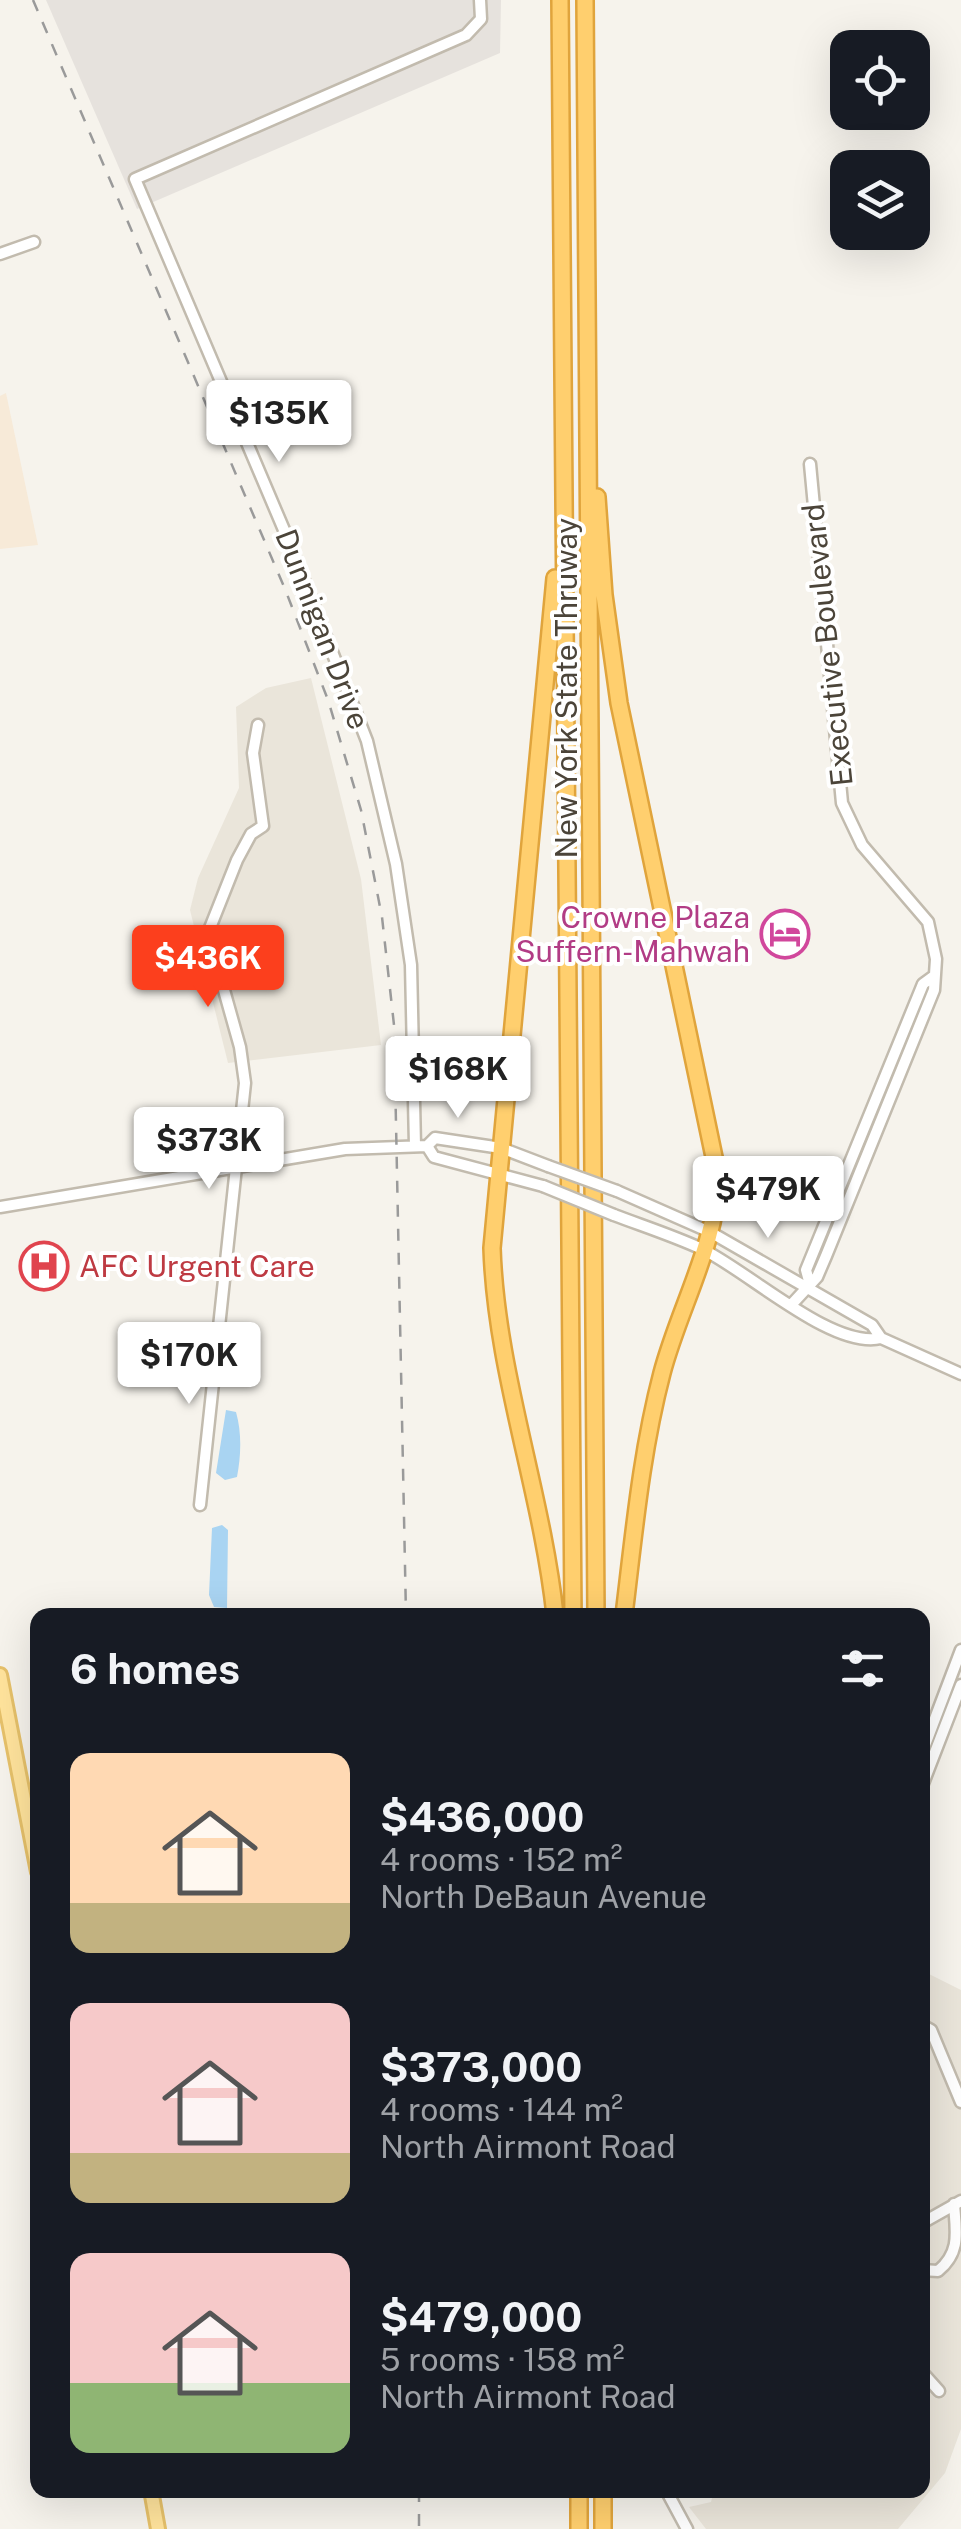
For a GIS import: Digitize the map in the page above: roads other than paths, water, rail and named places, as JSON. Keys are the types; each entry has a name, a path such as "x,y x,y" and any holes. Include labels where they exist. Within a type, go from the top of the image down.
{"highway":[{"name":"New York State Thruway","path":"560,0 572,1608"},
{"name":"New York State Thruway","path":"585,0 596,1608"},
{"path":"586,308 610,650 716,1158 718,1193 710,1232 656,1396 639,1489 625,1608"},
{"path":"554,1608 541,1524 495,1300 492,1224 548,672 564,448"},
{"path":"579,2498 579,2529"},
{"path":"603,2498 603,2529"}],"main road":[{"path":"0,1674 30,1830"},
{"path":"152,2498 158,2529"}],"street":[{"name":"Dunnigan Drive","path":"421,1146 409,948 386,813 367,741 287,537 136,178 466,35 480,19 480,0"},
{"path":"0,254 34,242"},
{"name":"Executive Boulevard","path":"792,1304 806,1285 818,1277 934,990 936,959 928,922 862,845 842,802 810,464"},
{"path":"200,1505 244,1084 240,1046 208,934 237,860 251,834 262,826 253,753 258,726"},
{"path":"0,1207 345,1149 421,1146 435,1138 502,1148 617,1191 710,1232 872,1325 881,1338 961,1374"},
{"path":"421,1146 434,1158 543,1186 703,1250 864,1342 881,1338"},
{"path":"930,1733 961,1650"},
{"path":"930,1759 961,1685"},
{"path":"930,2029 957,2085 961,2102"},
{"path":"930,2219 958,2203"},
{"path":"930,2270 938,2271 952,2260 957,2244 958,2203"},
{"path":"930,2380 939,2390"},
{"path":"670,2498 687,2529"}],"water":[{"path":"226,1410 236,1412 240,1444 237,1477 225,1480 216,1473"},
{"path":"222,1525 228,1530 227,1608 214,1607 209,1595 212,1528"}],"railway":[{"path":"33,0 285,589 328,700 361,810 382,917 394,1025 406,1608"},
{"path":"419,2498 419,2529"}],"place":[{"name":"Crowne Plaza Suffern-Mahwah","path":"785,934"},
{"name":"AFC Urgent Care","path":"44,1266"}]}
